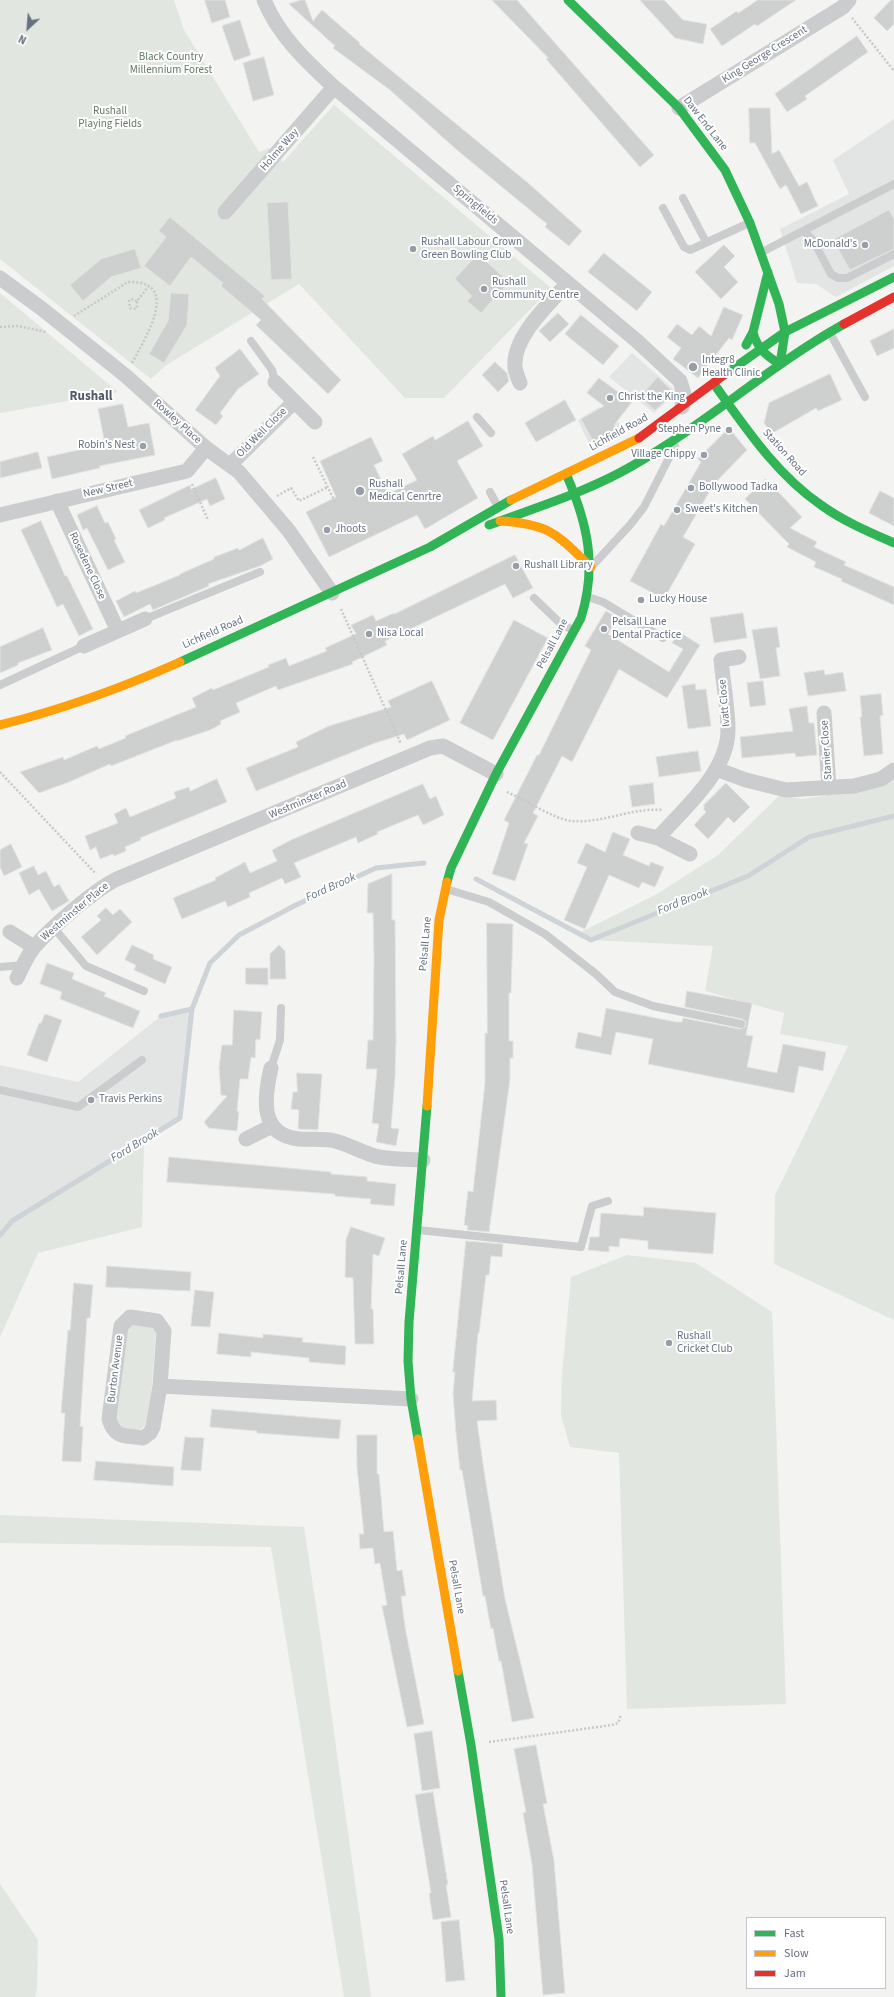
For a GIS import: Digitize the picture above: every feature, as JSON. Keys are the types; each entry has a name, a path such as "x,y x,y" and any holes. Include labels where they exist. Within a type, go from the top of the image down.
{"main road":[{"name":"Daw End Lane","path":"568,0 679,108 725,170 750,223 779,304 785,332 780,364"},
{"path":"729,371 753,332 768,272"},
{"name":"Lichfield Road","path":"430,547 498,506 640,438 714,384 729,371 785,332 894,277"},
{"name":"Lichfield Road","path":"0,725 36,716 159,671 332,594 430,547 575,495 646,457 728,403 780,364 830,332 894,297"},
{"path":"753,332 759,350 767,358 780,364"},
{"name":"Station Road","path":"714,384 745,427 782,472 811,498 839,515 894,543"},
{"name":"Pelsall Lane","path":"501,1997 499,1939 471,1745 412,1399 408,1361 439,920 451,868 496,774 575,630 588,597 591,567 584,524 575,495 565,474"},
{"path":"500,521 531,524 549,530 559,537 591,567"}],"street":[{"name":"Springfields","path":"264,0 270,14 300,55 334,87 636,341 680,381 684,394 682,407"},
{"name":"King George Crescent","path":"679,108 846,4"},
{"name":"Holme Way","path":"225,212 334,87"},
{"name":"Rowley Place","path":"0,278 126,376 206,448 235,468"},
{"path":"520,383 515,368 516,354 524,336 540,313 568,284"},
{"name":"Old Well Close","path":"275,382 315,422"},
{"name":"Old Well Close","path":"235,468 294,402"},
{"path":"187,471 206,448"},
{"path":"235,468 250,487 266,502 332,594"},
{"name":"New Street","path":"0,515 187,471"},
{"name":"Rosedene Close","path":"57,502 118,631"},
{"path":"84,646 145,618"},
{"name":"Ivatt Close","path":"658,838 679,813 699,793 716,769 724,754 728,731 721,660 739,656"},
{"name":"Stanier Close","path":"824,713 829,788"},
{"name":"Westminster Road","path":"112,882 430,748 443,746 496,774"},
{"name":"Stanier Close","path":"716,769 746,780 786,790 854,786 881,779 894,770"},
{"path":"638,833 658,838 690,854"},
{"name":"Westminster Place","path":"20,972 34,947 54,928 112,882"},
{"name":"Westminster Place","path":"10,932 34,947"},
{"path":"271,1068 266,1086 266,1101 272,1126 283,1136 298,1139 330,1140 351,1145 375,1156 423,1160"},
{"path":"246,1139 272,1126"},
{"name":"Burton Avenue","path":"130,1317 157,1321 162,1326 164,1331 160,1386 153,1428 150,1433 143,1438 117,1434 113,1430 109,1419 121,1326 130,1317"},
{"path":"160,1386 412,1399"}],"lane":[{"path":"761,253 894,184"},
{"path":"683,198 706,242"},
{"path":"663,208 684,247 690,250 750,223"},
{"path":"804,231 813,240 831,274 838,278 847,278 894,254"},
{"path":"830,332 865,397"},
{"path":"251,341 272,370 275,382"},
{"path":"477,417 491,433"},
{"path":"591,567 630,525 644,507 681,434"},
{"path":"490,492 498,506"},
{"path":"145,618 260,572"},
{"path":"588,597 604,602 663,638"},
{"path":"534,598 562,625 575,630"},
{"path":"0,685 84,646"},
{"path":"446,889 489,902 545,934 596,974 615,992 653,1006 741,1024"},
{"path":"54,928 86,966 144,991"},
{"path":"0,967 20,972"},
{"path":"271,1068 280,1040 281,1008"},
{"path":"0,1090 78,1107 142,1060"},
{"path":"417,1230 581,1247 592,1206 608,1201"}],"path":[{"path":"846,4 894,71"},
{"path":"0,327 18,326 42,332 53,332 61,324 128,282 137,282 149,286 157,296 157,310 126,376"},
{"path":"137,301 131,299 129,302 130,308 136,308 137,301 149,286"},
{"path":"313,457 336,504"},
{"path":"187,471 208,520"},
{"path":"266,502 291,488 299,501 328,487"},
{"path":"332,594 345,615 408,758"},
{"path":"0,772 112,882"},
{"path":"496,774 505,791 571,821 660,810 679,813"},
{"path":"471,1745 612,1725 618,1723 621,1715"}],"shaded area":[{"path":"894,119 894,266 836,297 816,284 797,283 780,229 849,194 833,160"},
{"path":"632,353 677,392 654,413 609,377"},
{"path":"599,407 627,429 590,446 578,420"},
{"name":"Travis Perkins","path":"192,1009 180,1118 144,1143 12,1221 0,1219 0,1065 78,1082 161,1016"}],"green space":[{"path":"0,0 174,0 184,30 259,152 269,148 283,162 334,105 551,288 444,398 405,398 299,284 165,366 151,379 0,259"},
{"path":"0,293 118,392 0,413"},
{"path":"894,777 894,1320 774,1264 775,1195 848,1046 780,1034 784,1013 705,991 713,946 591,940 581,932 657,894 718,855 780,795 802,799 872,789","holes":["791,849 751,876 749,876"]},
{"path":"144,1143 142,1227 38,1253 0,1337 0,1219 13,1221"},
{"path":"627,1255 696,1263 772,1312 786,1704 627,1709 619,1453 570,1447 561,1415 562,1374 571,1277"},
{"path":"131,1323 154,1327 156,1333 149,1422 137,1432 123,1429 117,1420 127,1327"},
{"path":"0,1515 304,1527 371,1997 344,1997 271,1547 0,1543"},
{"path":"0,1884 38,1940 37,1989 35,1997 0,1997"}],"building":[{"path":"205,0 225,0 230,17 212,23"},
{"path":"305,0 313,21 322,10 360,43 359,44 528,183 582,231 569,246 545,227 547,224 457,150 390,90 333,48 335,46 289,4"},
{"path":"492,0 517,0 654,155 640,167 546,59 548,58"},
{"path":"640,0 664,0 683,20 707,24 703,44 675,38"},
{"path":"758,0 796,0 757,26 755,24 722,46 710,29 737,11 738,13"},
{"path":"891,0 894,0 894,24 887,31 874,18"},
{"path":"240,20 251,55 234,61 222,26"},
{"path":"857,36 868,52 805,96 807,99 787,112 775,94"},
{"path":"264,57 274,95 253,101 243,63"},
{"path":"749,108 770,108 772,154 779,150 799,186 807,182 818,206 801,214 786,185 780,189 755,143 750,143"},
{"path":"288,202 292,279 271,280 267,203"},
{"name":"McDonald's","path":"889,210 894,219 894,249 850,270 833,240"},
{"path":"170,217 265,296 262,299 341,380 328,394 256,325 261,320 221,286 223,283 191,257 170,286 144,266 166,237 159,231"},
{"path":"724,245 735,256 724,267 738,282 721,299 695,272"},
{"path":"135,249 141,268 111,277 83,301 70,285 101,259"},
{"path":"604,253 652,292 637,311 588,272"},
{"name":"Rushall Community Centre","path":"478,254 509,282 481,313 467,301 472,296 455,279"},
{"path":"171,293 189,294 187,325 164,363 149,354 168,321"},
{"path":"724,307 743,315 732,340 729,338 698,378 673,359 681,348 667,337 677,324 692,335 699,326 711,336"},
{"path":"558,313 569,324 550,342 539,331"},
{"path":"581,315 619,346 603,365 565,334"},
{"path":"894,329 894,348 877,356 870,341"},
{"path":"240,349 259,374 238,389 220,413 223,416 216,425 195,410 220,376 215,368"},
{"path":"495,362 507,373 509,381 498,392 482,375"},
{"path":"830,374 842,400 818,411 816,408 771,434 764,423 769,403"},
{"path":"658,377 674,393 655,410 640,397"},
{"path":"599,378 632,402 614,425 617,430 594,443 581,419 604,406 587,393"},
{"path":"565,400 576,420 536,442 525,423"},
{"path":"123,404 128,427 149,423 155,455 99,466 100,468 52,479 47,457 105,444 98,409"},
{"path":"468,421 483,446 457,461 478,498 425,529 417,515 329,557 306,512 336,497 320,461 371,437 383,461 374,465 388,494 417,480 402,454 433,436 435,440"},
{"path":"729,428 747,450 714,484 683,537 695,544 664,599 630,581 661,524 664,526 701,462 698,459"},
{"path":"38,452 42,468 0,478 0,462"},
{"path":"216,478 225,499 210,506 207,499 164,518 165,520 148,528 139,510 190,485 191,489"},
{"path":"766,479 802,517 790,528 817,542 814,547 846,562 844,565 894,587 894,605 814,567 816,562 787,547 789,544 745,499"},
{"path":"880,491 894,498 894,526 869,513"},
{"path":"97,506 105,523 108,522 116,539 114,540 125,562 108,570 87,528 83,530 77,515"},
{"path":"41,521 65,576 67,576 93,629 79,636 63,604 57,607 21,530"},
{"path":"263,538 273,559 260,566 208,584 209,586 153,610 150,604 124,617 116,601 135,591 136,593 180,575 214,559 214,557 238,548 239,550"},
{"path":"515,555 533,588 513,598 505,584 385,641 387,645 352,662 353,664 278,690 276,686 236,703 240,712 220,721 221,724 210,730 177,740 111,766 110,764 39,793 20,772 63,757 64,760 97,746 99,749 126,738 125,736 196,707 192,698 212,688 213,690 269,667 268,665 286,658 289,666 327,651 325,648 356,634 351,625 373,615 376,621 394,614"},
{"path":"606,611 618,618 608,634 669,672 683,649 672,643 679,632 700,645 667,698 619,669 572,762 562,756 533,813 538,816 524,843 528,844 515,881 492,874 509,823 504,820 537,755 539,755 591,650 585,646"},
{"path":"743,613 747,638 714,643 710,618"},
{"path":"514,620 548,638 493,740 460,723"},
{"path":"777,627 780,647 776,648 780,676 760,679 752,630"},
{"path":"43,628 52,650 18,663 18,665 0,673 0,647"},
{"path":"824,670 825,675 843,672 846,691 808,696 804,673"},
{"path":"432,681 450,720 407,740 404,734 375,743 256,791 246,768 298,747 296,742 329,726 391,707 388,701"},
{"path":"763,681 766,705 750,707 747,683"},
{"path":"695,684 696,690 706,689 711,726 688,729 682,686"},
{"path":"881,694 883,715 880,716 883,754 864,756 860,717 862,717 860,696"},
{"path":"807,706 809,723 814,723 817,755 796,757 795,753 742,758 740,737 793,731 789,709"},
{"path":"698,751 701,771 659,777 656,757"},
{"path":"217,779 227,802 140,838 141,840 125,847 126,851 114,856 113,854 100,859 96,847 90,850 85,836 118,823 114,814 126,808 130,817 176,798 174,792 189,787 190,791"},
{"path":"653,783 655,804 632,807 629,786"},
{"path":"726,783 750,807 734,823 728,817 708,839 694,825 706,812 704,810 704,805"},
{"path":"423,784 430,799 436,796 444,815 423,825 418,815 377,832 378,834 358,843 356,837 294,863 301,877 285,884 282,878 249,893 250,897 228,907 225,901 182,919 173,898 216,880 215,878 245,862 250,873 277,861 272,850 291,840"},
{"path":"613,832 630,839 623,855 649,866 651,862 664,867 655,887 642,882 639,888 609,875 585,929 564,920 587,867 577,863 586,843 605,852"},
{"path":"11,844 22,867 4,876 0,867 0,850"},
{"path":"34,866 38,875 46,871 54,887 59,884 69,901 52,911 39,889 29,895 19,873"},
{"path":"392,874 392,920 395,920 396,1041 391,1128 399,1129 396,1146 376,1142 379,1124 372,1123 377,1069 366,1069 368,1040 373,1040 374,958 373,913 367,913 368,884"},
{"path":"106,908 113,915 120,909 132,922 97,955 81,937 101,920 97,916"},
{"path":"487,923 513,924 511,993 509,993 509,1041 513,1041 513,1058 510,1058 510,1079 489,1232 467,1230 468,1226 464,1225 468,1191 473,1192 485,1083 485,1033 487,1033"},
{"path":"132,945 154,955 153,959 172,967 165,984 134,970 136,965 125,960"},
{"path":"279,945 285,951 286,979 270,979 270,954"},
{"path":"47,963 74,973 72,979 106,993 104,996 140,1011 133,1028 60,999 62,992 40,984"},
{"path":"246,968 268,968 268,985 246,984"},
{"path":"687,991 752,1003 746,1035 753,1036 747,1067 777,1073 783,1044 826,1052 823,1071 799,1066 794,1093 648,1064 653,1039 616,1032 611,1055 575,1048 578,1032 601,1037 606,1008 676,1022 682,1022 683,1018 740,1029 745,1027 746,1022 742,1019 685,1007"},
{"path":"234,1010 262,1012 260,1040 256,1039 255,1058 251,1057 248,1079 240,1079 237,1131 209,1128 204,1122 227,1096 221,1095 219,1067 222,1045 232,1045"},
{"path":"45,1014 62,1020 47,1062 27,1055 39,1023 41,1023"},
{"path":"297,1073 322,1074 318,1130 298,1129 299,1110 291,1109 293,1092 297,1092"},
{"path":"169,1157 331,1172 331,1174 367,1177 367,1181 396,1184 394,1206 370,1204 371,1199 335,1196 335,1194 167,1182"},
{"path":"644,1207 716,1213 713,1254 648,1249 648,1241 620,1238 619,1247 609,1246 609,1252 588,1250 590,1237 599,1237 601,1213 643,1216"},
{"path":"351,1227 385,1238 379,1256 373,1254 371,1309 373,1309 374,1344 355,1344 353,1278 345,1277 346,1240"},
{"path":"466,1241 503,1244 502,1257 491,1256 489,1275 486,1275 478,1333 472,1401 496,1400 497,1420 477,1421 505,1599 534,1718 512,1722 501,1661 499,1661 493,1628 491,1629 485,1596 483,1596 462,1470 460,1470 456,1433 453,1393 455,1372 453,1372"},
{"path":"107,1266 191,1272 190,1291 106,1287"},
{"path":"74,1283 93,1285 90,1318 87,1318 80,1426 83,1427 81,1462 62,1461 65,1413 61,1413 68,1330 70,1330"},
{"path":"195,1290 214,1292 210,1327 191,1326"},
{"path":"219,1333 263,1338 263,1334 303,1338 302,1342 346,1346 345,1365 309,1362 309,1358 251,1352 251,1357 217,1354"},
{"path":"212,1409 341,1420 339,1439 257,1433 257,1431 210,1427"},
{"path":"357,1435 377,1435 377,1474 379,1474 384,1532 393,1531 397,1571 402,1570 406,1596 401,1596 405,1627 424,1724 407,1727 382,1606 387,1605 380,1563 375,1564 373,1548 360,1549 359,1534 364,1534 357,1468"},
{"path":"185,1437 204,1438 201,1471 181,1470"},
{"path":"96,1461 174,1467 173,1486 94,1480"},
{"path":"432,1731 440,1788 422,1791 414,1734"},
{"path":"536,1745 547,1803 543,1804 554,1861 565,1993 543,1995 532,1864 523,1813 526,1812 514,1749"},
{"path":"433,1792 448,1885 446,1885 451,1917 433,1920 429,1893 431,1893 415,1795"},
{"path":"459,1920 465,1980 446,1982 441,1922"}],"waterway":[{"name":"Ford Brook","path":"476,879 591,940 748,876 809,837 894,816"},
{"name":"Ford Brook","path":"161,1016 192,1009 210,963 239,935 296,905 376,868 424,863"},
{"name":"Ford Brook","path":"0,1235 12,1221 180,1118 192,1009"}],"traffic: fast":[{"path":"568,0 679,108 725,170 750,223 779,304 785,332 780,364 770,358 763,351 757,343 753,332"},
{"path":"746,345 753,332 768,272"},
{"path":"724,375 785,332 894,277"},
{"path":"489,525 597,484 632,466 686,432 816,340 844,324"},
{"path":"714,384 762,449 805,493 838,516 894,543"},
{"path":"447,882 451,868 496,774 581,618 589,581 588,546 580,512 567,476"},
{"path":"180,662 430,547 511,500"},
{"path":"418,1439 411,1399 408,1361 409,1322 427,1106"},
{"path":"458,1671 471,1745 499,1939 501,1997"}],"traffic: slow":[{"path":"511,500 639,438"},
{"path":"500,521 531,525 552,533 569,546 591,567"},
{"path":"0,725 92,697 180,662"},
{"path":"427,1106 439,920 447,882"},
{"path":"418,1439 458,1671"}],"traffic: jam":[{"path":"844,324 894,297"},
{"path":"639,438 724,375"}],"place":[{"name":"McDonald's","path":"865,245"},
{"name":"Rushall Labour Crown Green Bowling Club","path":"413,249"},
{"name":"Rushall Community Centre","path":"484,289"},
{"name":"Integr8 Health Clinic","path":"693,367"},
{"name":"Christ the King","path":"610,398"},
{"name":"Stephen Pyne","path":"729,430"},
{"name":"Robin's Nest","path":"143,446"},
{"name":"Village Chippy","path":"704,455"},
{"name":"Bollywood Tadka","path":"691,488"},
{"name":"Rushall Medical Cenrtre","path":"360,491"},
{"name":"Sweet's Kitchen","path":"677,510"},
{"name":"Jhoots","path":"327,530"},
{"name":"Rushall Library","path":"516,566"},
{"name":"Lucky House","path":"641,600"},
{"name":"Pelsall Lane Dental Practice","path":"604,629"},
{"name":"Nisa Local","path":"369,634"},
{"name":"Travis Perkins","path":"91,1100"},
{"name":"Rushall Cricket Club","path":"669,1343"}],"district":[{"name":"Rushall","path":"91,397"}],"park label":[{"name":"Black Country Millennium Forest","path":"171,64"},
{"name":"Rushall Playing Fields","path":"110,118"}]}
